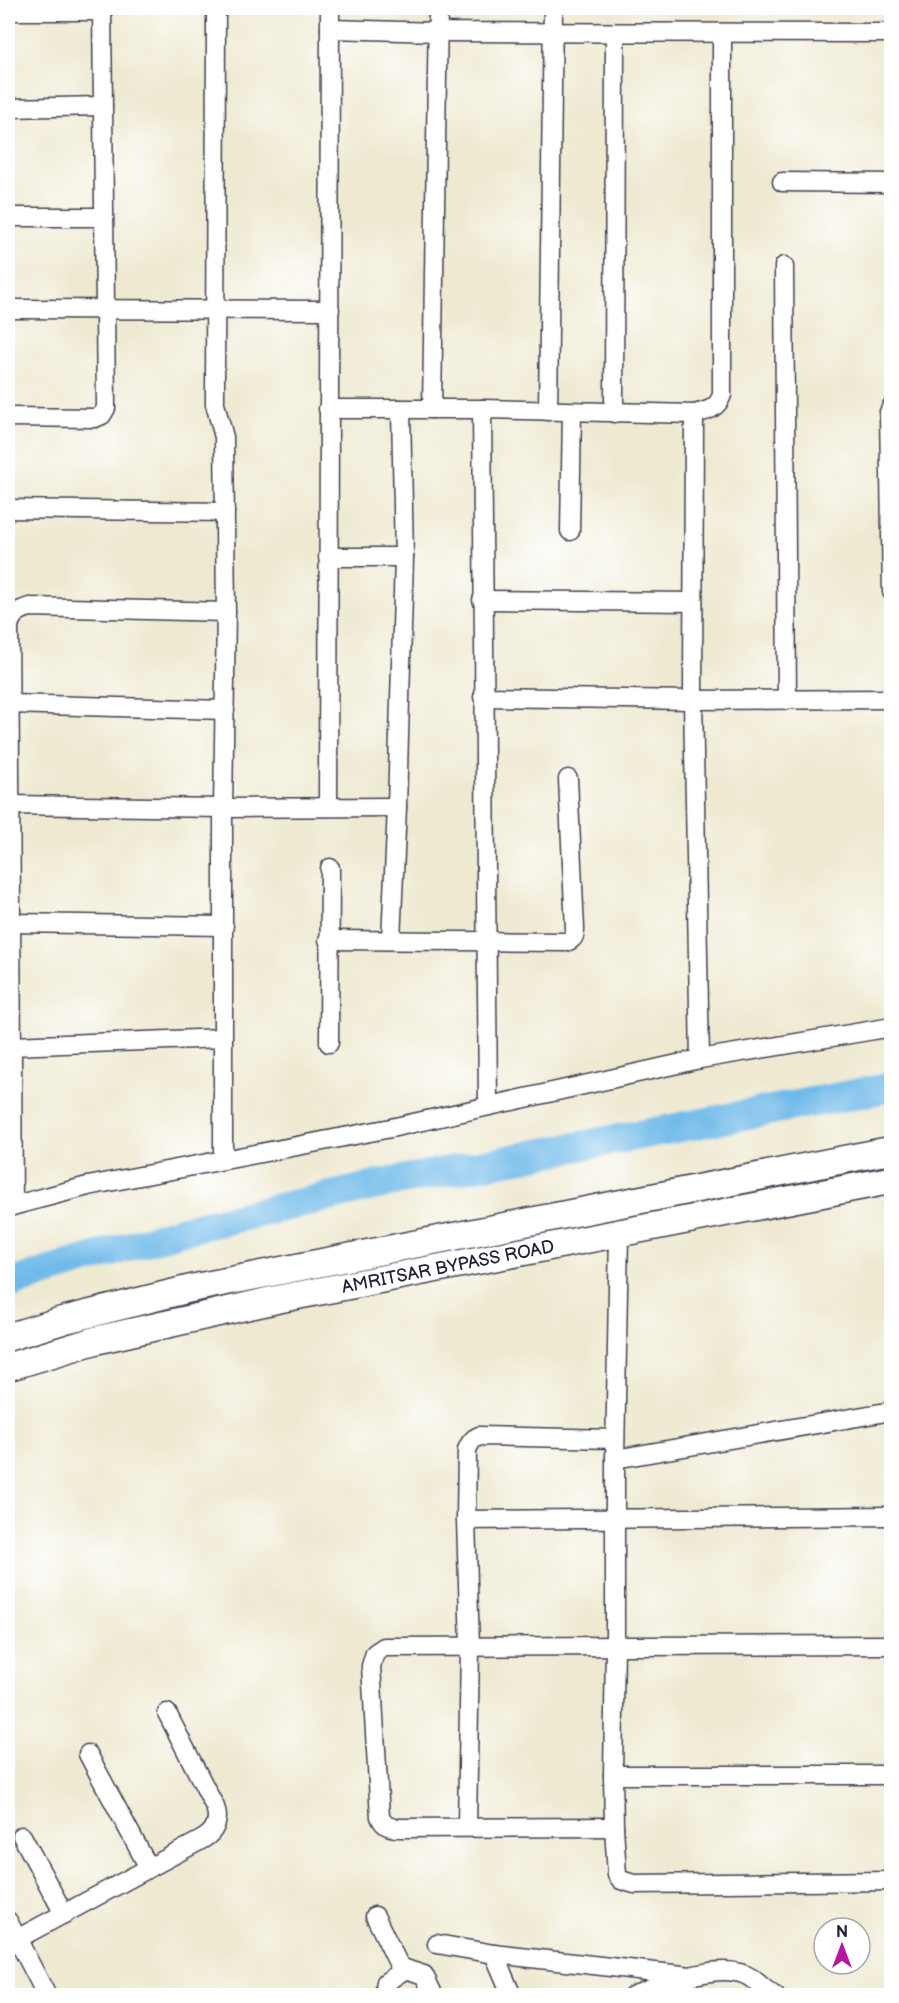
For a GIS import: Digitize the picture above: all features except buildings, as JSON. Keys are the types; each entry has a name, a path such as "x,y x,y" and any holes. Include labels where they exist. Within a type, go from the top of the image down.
{"highway":[{"name":"AMRITSAR BYPASS ROAD","path":"8,1337 64,1320 193,1287 891,1150"},
{"name":"AMRITSAR BYPASS ROAD","path":"8,1367 97,1340 274,1300 891,1180"}],"street":[{"path":"216,8 215,404 224,437 226,612 223,808 223,1159"},
{"path":"328,806 330,8"},
{"path":"432,409 438,8"},
{"path":"548,411 553,8"},
{"path":"8,11 102,9 106,408 102,415 95,418 8,417"},
{"path":"330,29 438,32 891,33"},
{"path":"614,413 615,33"},
{"path":"328,409 694,414 715,406 722,395 722,34"},
{"path":"8,108 103,106"},
{"path":"782,182 891,183"},
{"path":"8,217 103,217"},
{"path":"784,266 787,700"},
{"path":"8,309 330,310"},
{"path":"891,406 891,592"},
{"path":"391,940 398,807 404,557 401,410"},
{"path":"482,410 488,1106"},
{"path":"570,531 572,412"},
{"path":"694,414 693,700 700,1059"},
{"path":"8,509 225,512"},
{"path":"328,557 404,557"},
{"path":"482,600 693,603"},
{"path":"226,612 30,607 21,609 11,618 9,626 8,805 11,1046 10,1207 88,1186 391,1128 700,1059 891,1027"},
{"path":"483,697 693,700 891,699"},
{"path":"9,704 225,710"},
{"path":"328,940 566,942 574,938 568,779"},
{"path":"8,805 223,808 398,807"},
{"path":"329,1043 330,868"},
{"path":"9,923 224,926"},
{"path":"11,1046 223,1038"},
{"path":"619,1233 613,1774 616,1870 621,1880 634,1884 891,1881"},
{"path":"615,1459 891,1412"},
{"path":"467,1827 470,1647 466,1520 467,1450 473,1438 479,1436 615,1439"},
{"path":"466,1520 891,1516"},
{"path":"614,1827 393,1828 382,1823 371,1666 375,1653 384,1647 891,1645"},
{"path":"17,1939 209,1836 218,1815 167,1713"},
{"path":"88,1754 149,1868"},
{"path":"613,1774 891,1775"},
{"path":"22,1836 63,1914"},
{"path":"375,1916 398,1964 424,1975 434,1995"},
{"path":"8,1921 47,1995"},
{"path":"437,1944 494,1954 692,1976"},
{"path":"494,1954 512,1995"},
{"path":"388,1995 386,1982 406,1969"},
{"path":"632,1995 692,1976 719,1971 740,1972 775,1995"}],"waterway":[{"path":"8,1284 179,1231 396,1181 892,1087"}]}
